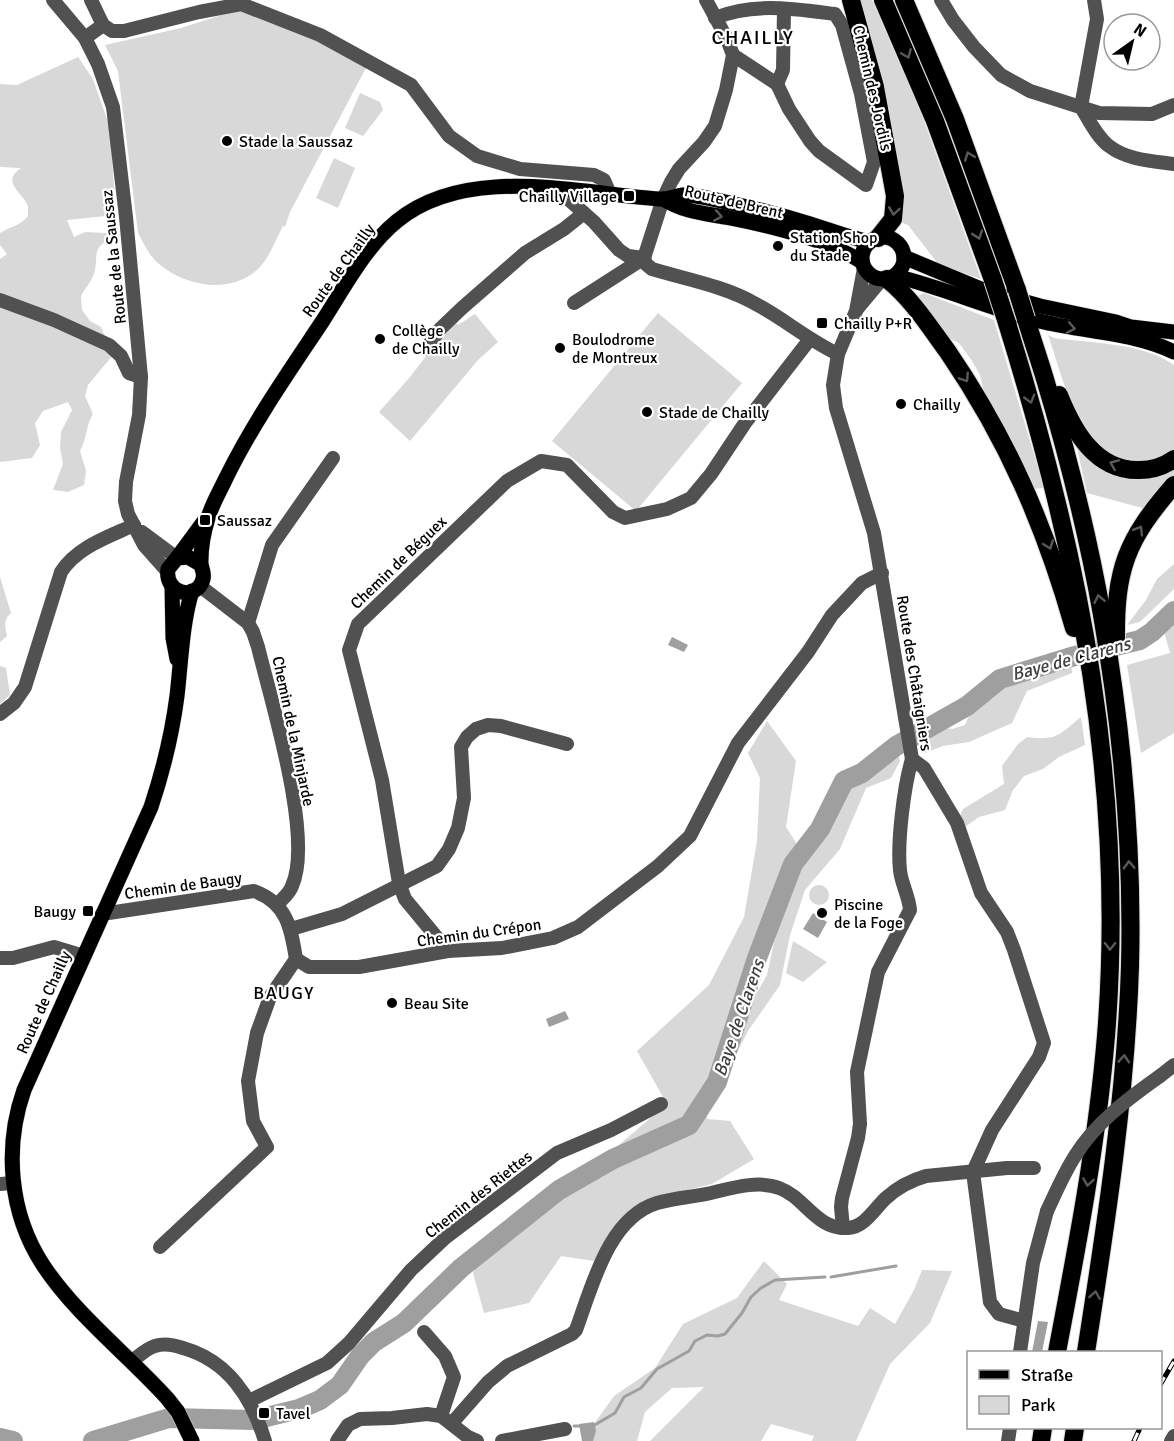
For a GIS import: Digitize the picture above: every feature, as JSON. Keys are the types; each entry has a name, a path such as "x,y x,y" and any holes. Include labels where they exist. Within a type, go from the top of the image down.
{"highway":[{"path":"852,0 875,87 896,202 893,219 874,240"},
{"path":"884,0 935,121 1007,323 1054,484 1080,601 1097,708"},
{"path":"904,0 959,130 1029,326 1072,479 1101,612 1117,710"},
{"path":"888,278 908,297 963,374 1001,439 1027,491 1057,569 1113,761 1130,874 1130,965 1113,1165 1086,1351"},
{"path":"1029,326 1072,423 1089,448 1108,463 1127,469 1148,469 1174,459"},
{"path":"1057,1351 1091,1162 1106,1033 1110,967 1113,761 1117,710 1115,619 1121,573 1140,527 1174,485"}],"main road":[{"name":"Route de Chailly","path":"177,558 209,515 237,457 272,396 369,251 396,222 418,207 466,190 510,186 663,200"},
{"name":"Route de Brent","path":"663,200 683,195 729,203 802,222 853,239 874,240"},
{"name":"Route de Brent","path":"663,200 680,209 765,225 830,246 850,254 863,265"},
{"path":"888,278 902,268 904,257 897,243 888,238 874,240 863,250 863,265 872,276 923,283 992,308 1045,322 1142,341 1174,352"},
{"path":"904,257 983,290 1040,306 1131,327 1174,332"},
{"name":"Route de Chailly","path":"200,564 209,515"},
{"path":"188,557 200,564 204,574 196,589 183,592 170,579 172,563 177,558 188,557"},
{"name":"Route de Chailly","path":"170,579 173,638 179,667"},
{"name":"Route de Chailly","path":"191,1440 178,1412 167,1398 75,1305 42,1264 7,1184 18,1106 159,785 173,720 186,611 196,589"}],"street":[{"name":"Route de la Saussaz","path":"53,0 85,38 98,64 113,107 141,376 139,415 126,482 125,501 128,514 144,545 170,579"},
{"path":"91,0 104,25 112,31 124,31 241,4 320,36 411,85 449,136 477,156 520,169 594,175 604,180 610,194"},
{"path":"706,0 733,55 777,84 783,70 784,10"},
{"path":"941,0 953,21 1000,75 1030,91 1099,113 1152,114 1174,105"},
{"path":"1094,0 1097,19 1081,107 1095,131 1109,146 1133,158 1174,164"},
{"name":"Chemin des Jordils","path":"715,18 732,11 771,8 835,14 842,25 861,94 874,162 866,184 819,151 810,141 789,109 777,84"},
{"path":"85,38 104,25"},
{"path":"733,55 726,90 715,126 704,142 679,169 663,200 644,258 646,264 652,269 731,292 753,302 810,339 838,354"},
{"path":"558,190 623,253 644,258"},
{"path":"426,349 440,329 525,253 564,229 584,213"},
{"path":"574,303 644,258"},
{"name":"Route des Châtaigniers","path":"863,265 856,311 838,354 833,385 836,408 870,519 882,573 911,755 924,768 957,823 981,893 1002,925 1014,950 1044,1043 1039,1058 987,1138 973,1172"},
{"name":"Route des Châtaigniers","path":"856,311 888,278"},
{"path":"0,300 54,320 109,345 121,356 129,373 141,376"},
{"name":"Chemin de Béguex","path":"448,951 405,899 399,883 382,780 349,650 358,624 507,481 541,461 567,465 613,512 625,518 667,509 691,498 810,339"},
{"path":"196,589 248,623 272,544 333,458"},
{"path":"0,714 14,703 25,687 62,572 67,563 81,550 134,525 154,543 177,558"},
{"name":"Chemin du Crépon","path":"296,959 309,967 359,967 448,951 502,948 553,938 578,927 658,866 690,836 738,743 808,652 832,615 862,583 882,573"},
{"name":"Chemin de la Minjarde","path":"248,623 254,632 258,647 295,802 298,863 292,888 278,904"},
{"path":"291,929 342,914 399,883 437,866 449,849 458,828 464,798 461,747 476,729 488,725 501,726 567,744"},
{"path":"843,1228 841,1207 860,1124 857,1072 860,1053 878,972 910,910 901,882 899,862 911,755"},
{"name":"Chemin de Baugy","path":"102,914 254,891 278,904"},
{"path":"160,1247 267,1147 253,1121 248,1081 257,1033 270,997 296,959 291,929 278,904"},
{"path":"0,958 13,958 54,947 84,956"},
{"path":"1020,1351 1033,1263 1047,1211 1061,1180 1076,1154 1112,1113 1174,1065"},
{"name":"Chemin des Riettes","path":"249,1401 327,1362 349,1342 411,1270 446,1238 557,1153 611,1130 661,1104"},
{"path":"446,1420 507,1366 576,1330 601,1265 622,1226 644,1209 657,1203 744,1186 778,1187 826,1224 843,1228 853,1227 864,1221 887,1198 916,1179 1007,1168 1034,1168"},
{"path":"973,1172 990,1302 999,1314 1024,1321"},
{"path":"424,1332 445,1356 454,1377 446,1420"},
{"path":"132,1361 156,1345 165,1344 204,1356 225,1370 238,1383 249,1401 263,1435"},
{"path":"337,1441 348,1425 360,1419 427,1414 446,1420 477,1441"},
{"path":"502,1441 565,1429"},
{"path":"1171,1441 1174,1436"}],"green space":[{"path":"857,0 872,0 920,110 981,279 939,265 908,225 900,222"},
{"name":"Stade la Saussaz","path":"237,10 310,36 367,66 290,212 285,227 283,226 265,261 246,278 234,283 207,285 181,278 155,261 138,233 118,71 105,45 181,28"},
{"path":"78,57 93,79 110,128 116,215 67,220 74,237 85,232 106,233 111,238 98,248 94,274 81,296 82,310 90,321 101,327 113,355 88,385 85,396 93,414 80,451 86,471 84,485 68,492 53,490 63,464 60,448 61,432 72,410 68,402 43,411 35,423 40,445 32,458 0,462 0,259 7,254 0,245 0,233 25,219 28,216 28,206 13,183 15,173 21,168 0,167 0,84 17,85"},
{"path":"360,93 380,102 383,110 363,136 345,128"},
{"path":"334,158 355,168 338,208 316,198"},
{"path":"924,293 994,320 1044,488 1032,489 986,401 980,375 972,361 959,343 940,334 914,298"},
{"name":"Stade de Chailly","path":"658,313 742,383 636,511 552,441"},
{"path":"475,314 498,342 478,360 410,441 379,412 444,333 456,323 458,325"},
{"path":"1048,335 1054,338 1133,348 1148,352 1174,365 1174,449 1158,458 1139,461 1119,458 1102,449 1088,434 1077,416"},
{"path":"1075,439 1101,466 1174,465 1174,476 1146,509 1087,493"},
{"path":"1174,564 1174,589 1140,622 1127,625 1146,600 1157,579"},
{"path":"0,577 11,613 5,626 7,636 0,642"},
{"path":"1174,619 1174,733 1141,753 1127,665 1170,653 1163,628"},
{"path":"1071,657 1072,673 1027,691 1012,723 969,742 943,746 925,753 923,744 925,734 936,727 952,729 965,725 973,707 1000,679"},
{"path":"0,666 6,668 10,695 0,704"},
{"path":"1081,717 1085,745 1059,757 1043,769 1024,776 1013,790 1005,810 979,817 965,827 957,823 963,809 1004,784 1002,766 1018,744 1027,737 1045,738 1057,735"},
{"path":"767,721 796,761 786,827 800,849 797,868 808,860 820,829 844,781 862,773 896,746 900,761 891,778 866,788 840,849 805,890 790,935 780,985 748,1031 728,1070 741,1021 767,975 777,928 766,943 734,1007 706,1088 707,1119 730,1121 754,1159 712,1184 646,1200 613,1237 600,1262 561,1256 529,1303 484,1313 473,1273 495,1236 553,1201 667,1104 637,1051 709,985 744,917 757,841 760,778 748,753"},
{"path":"819,885 826,888 829,895 826,902 819,905 812,902 809,895 812,888"},
{"path":"793,941 827,962 803,982 786,973"},
{"path":"764,1261 787,1284 779,1300 858,1326 870,1308 895,1324 922,1270 952,1271 930,1323 890,1364 856,1441 812,1441 814,1436 771,1424 761,1441 650,1441 704,1387 672,1388 645,1412 637,1441 582,1441 614,1396 655,1368 683,1324 737,1298"}],"shaded area":[{"path":"672,637 688,645 684,652 668,645"},
{"path":"813,913 827,922 818,938 803,929"},
{"path":"565,1011 569,1019 549,1027 546,1019"},
{"path":"1038,1321 1048,1322 1042,1351 1032,1351"},
{"path":"594,1422 596,1431 593,1441 582,1441 579,1424"}],"waterway":[{"name":"Baye de Clarens","path":"93,1441 169,1418 254,1420 299,1409 320,1400 340,1385 360,1356 374,1342 404,1323 461,1268 559,1190 613,1159 689,1125 717,1082 757,958 793,864 820,829 844,781 862,773 896,746 967,706 1000,679 1071,657 1140,640 1174,611"},
{"path":"831,1277 896,1266"},
{"path":"593,1426 615,1413 624,1397 641,1388 657,1369 689,1351 695,1341 707,1335 725,1334 742,1313 751,1297 761,1288 775,1280 825,1277"},
{"path":"574,1426 584,1426"},
{"name":"Baye de Clarens","path":"0,1438 13,1441"}],"railway":[{"path":"1162,1382 1174,1361"},
{"path":"1134,1441 1140,1429"}],"place":[{"name":"Stade la Saussaz","path":"227,141"},
{"name":"Chailly Village","path":"629,196"},
{"name":"Station Shop du Stade","path":"778,246"},
{"name":"Chailly P+R","path":"822,323"},
{"name":"Collège de Chailly","path":"380,339"},
{"name":"Boulodrome de Montreux","path":"560,348"},
{"name":"Chailly","path":"901,404"},
{"name":"Stade de Chailly","path":"647,412"},
{"name":"Saussaz","path":"205,520"},
{"name":"Baugy","path":"88,911"},
{"name":"Piscine de la Foge","path":"822,913"},
{"name":"Beau Site","path":"392,1003"},
{"name":"Tavel","path":"264,1413"}],"district":[{"name":"CHAILLY","path":"753,37"},
{"name":"BAUGY","path":"284,993"}]}
